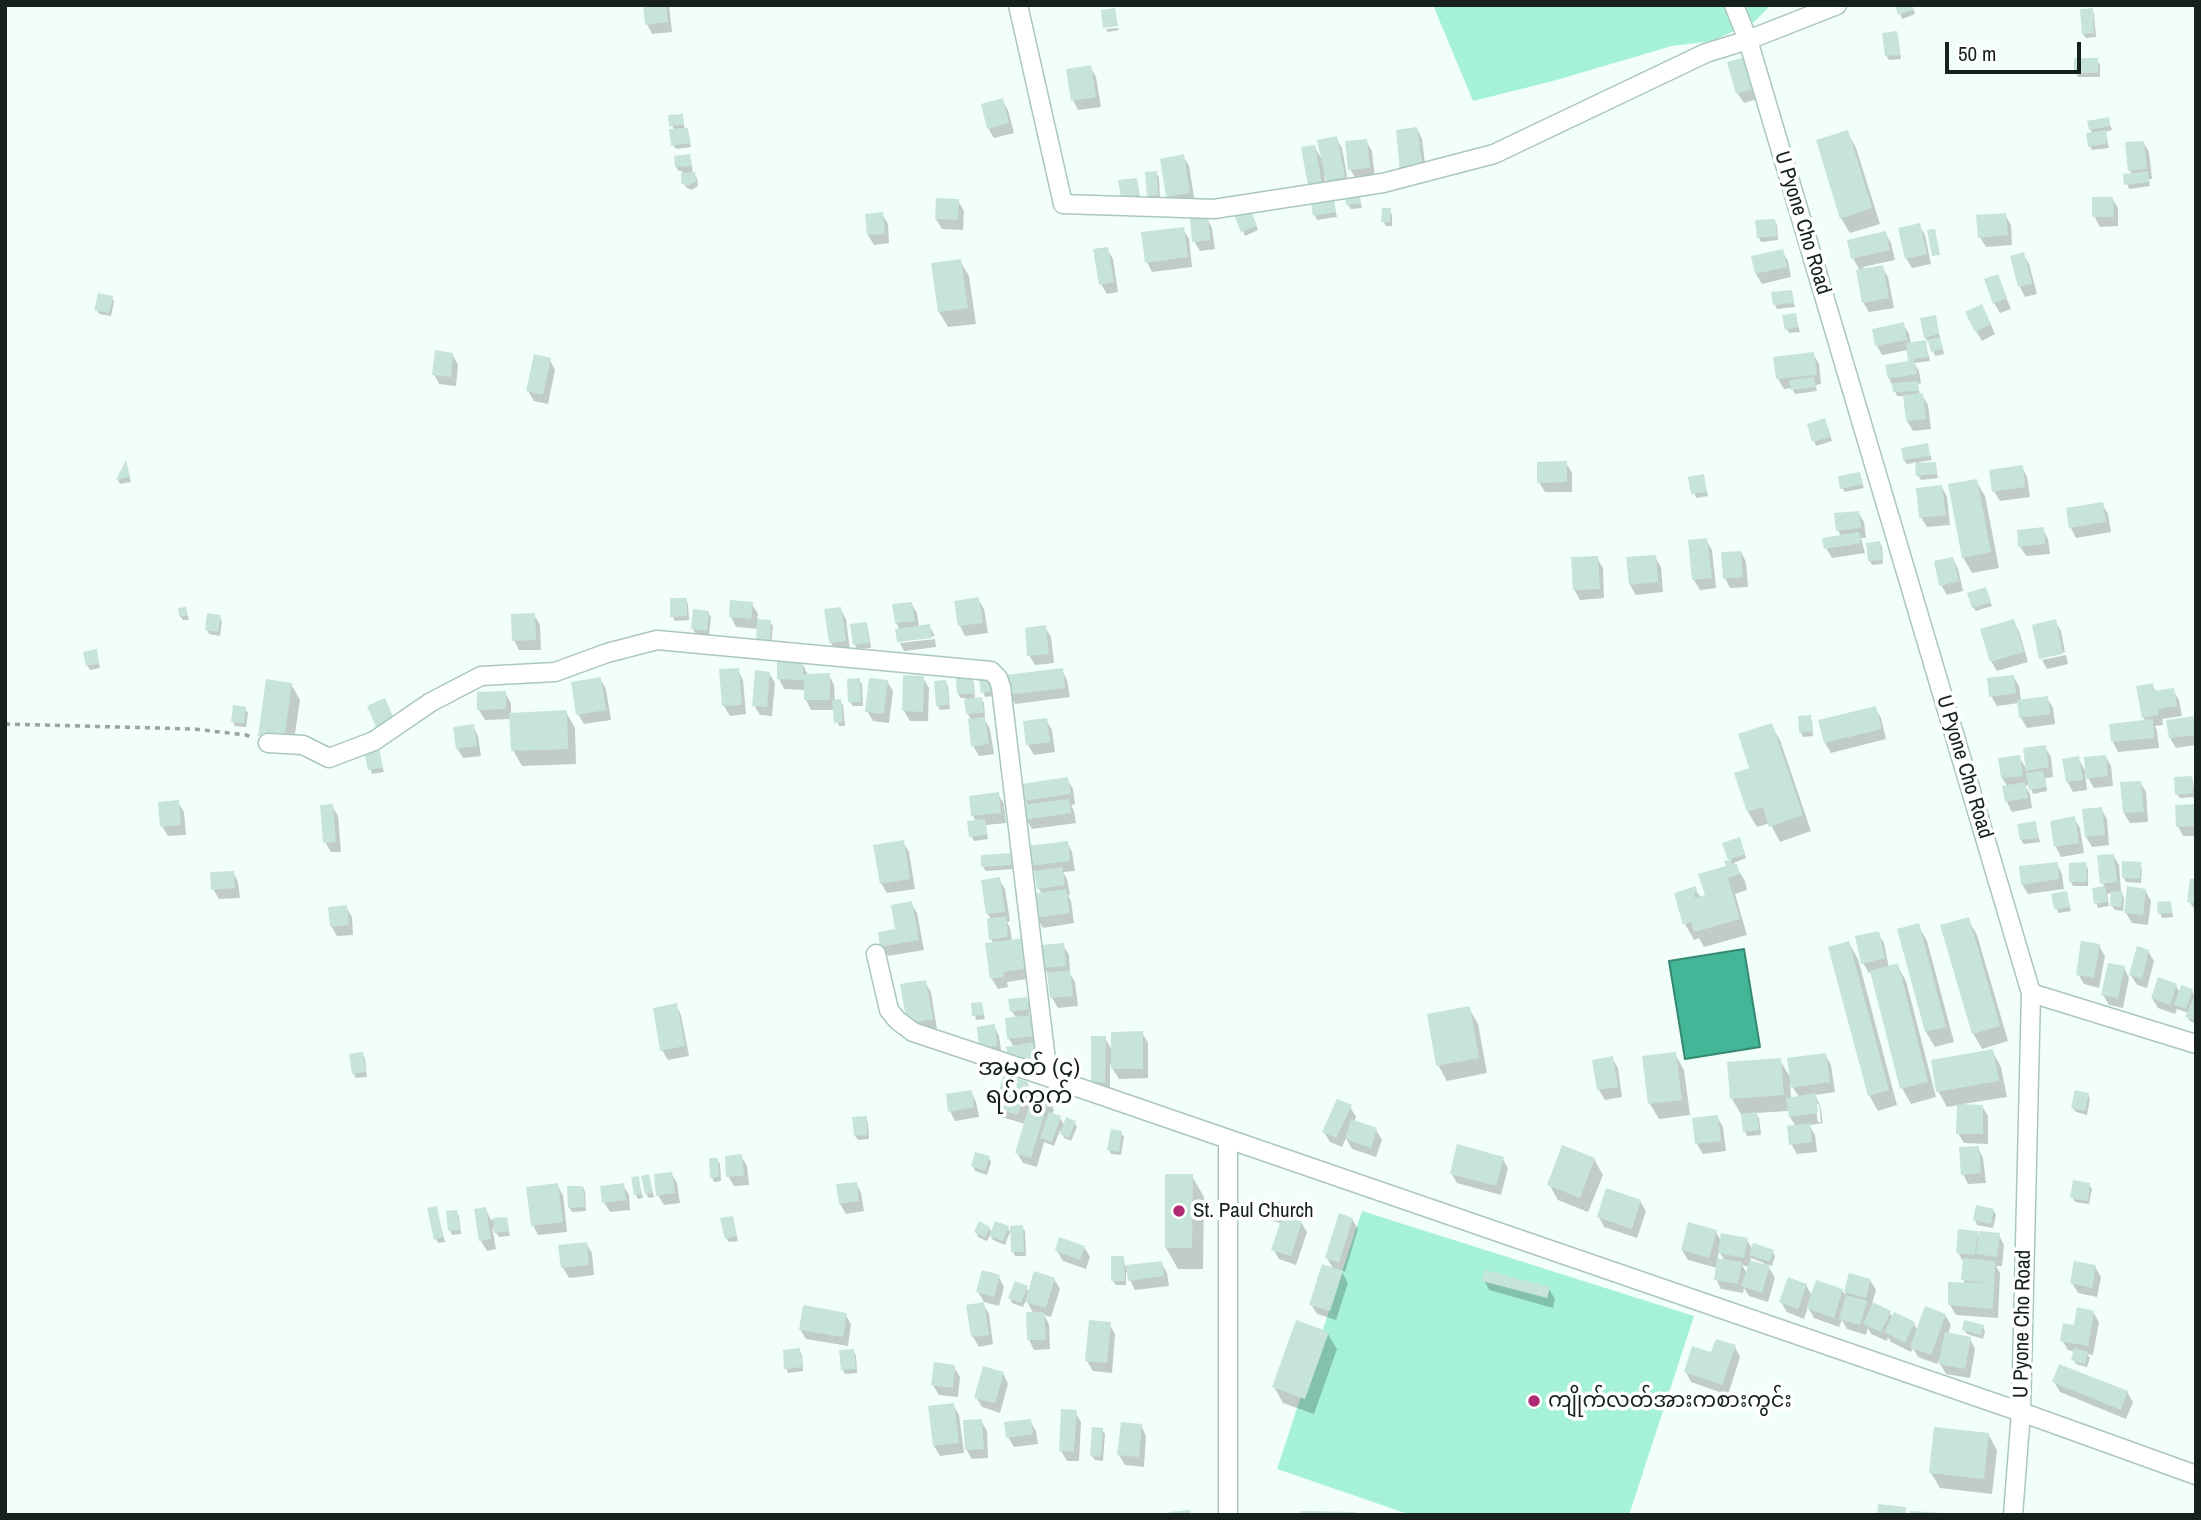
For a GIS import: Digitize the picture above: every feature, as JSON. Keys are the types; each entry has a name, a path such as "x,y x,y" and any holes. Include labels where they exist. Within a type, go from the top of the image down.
{"street":[{"path":"1018,5 1063,204 1214,209 1383,183 1494,155 1706,53 1748,40 1837,5"},
{"name":"U Pyone Cho Road","path":"1734,5 1748,40 2032,993 2021,1412 2013,1515"},
{"path":"268,743 303,746 329,758 374,741 431,702 481,676 555,672 607,653 657,640 991,671 998,678 1001,687 1048,1077"},
{"path":"876,954 889,1010 913,1032 2021,1412 2196,1475"},
{"path":"2032,993 2196,1044"},
{"path":"1228,1139 1228,1515"}],"path":[{"path":"5,724 194,729 246,735 268,743"}],"shaded area":[{"path":"1433,5 1771,5 1754,22 1712,41 1672,46 1473,101"},
{"path":"1744,949 1760,1047 1685,1059 1669,961"},
{"path":"1362,1211 1694,1316 1629,1515 1411,1515 1277,1469"}],"building":[{"path":"643,5 666,5 668,22 645,25"},
{"path":"1895,5 1912,5 1914,10 1898,15"},
{"path":"1115,8 1118,26 1103,28 1101,10"},
{"path":"2093,8 2094,33 2082,34 2080,9"},
{"path":"1897,31 1900,55 1885,56 1882,33"},
{"path":"1745,57 1754,89 1736,94 1727,62"},
{"path":"2074,58 2098,58 2098,73 2074,73"},
{"path":"1091,65 1096,97 1071,101 1066,69"},
{"path":"1003,98 1009,123 987,129 981,104"},
{"path":"683,114 684,125 669,126 668,115"},
{"path":"2109,117 2110,126 2089,130 2087,121"},
{"path":"1417,127 1423,169 1400,172 1396,130"},
{"path":"688,128 690,143 671,146 669,129"},
{"path":"1848,130 1872,208 1840,219 1816,140"},
{"path":"2106,130 2108,143 2088,147 2086,133"},
{"path":"1337,136 1345,177 1326,181 1317,140"},
{"path":"1367,139 1370,168 1348,170 1345,141"},
{"path":"2144,141 2147,169 2128,171 2125,142"},
{"path":"1315,145 1322,184 1308,186 1301,147"},
{"path":"690,154 691,166 675,167 674,156"},
{"path":"1184,154 1190,193 1166,197 1160,159"},
{"path":"1157,171 1158,195 1147,196 1145,172"},
{"path":"2148,171 2149,182 2124,185 2123,174"},
{"path":"695,172 696,181 688,186 681,183 681,173"},
{"path":"1137,178 1139,195 1121,198 1118,180"},
{"path":"1360,193 1361,204 1346,205 1345,194"},
{"path":"2092,197 2113,197 2114,217 2092,217"},
{"path":"936,198 959,199 958,220 935,219"},
{"path":"1334,199 1336,212 1313,216 1311,202"},
{"path":"1382,208 1391,208 1390,222 1381,222"},
{"path":"1250,209 1257,226 1241,232 1234,215"},
{"path":"883,212 885,234 867,235 865,214"},
{"path":"2006,213 2008,235 1978,238 1976,215"},
{"path":"1208,216 1210,240 1192,242 1190,218"},
{"path":"1775,219 1777,236 1757,238 1755,220"},
{"path":"1920,223 1927,254 1905,259 1898,228"},
{"path":"1184,227 1188,257 1145,263 1141,232"},
{"path":"1935,229 1940,255 1932,256 1927,230"},
{"path":"1886,231 1890,250 1851,259 1847,240"},
{"path":"1108,247 1114,282 1099,285 1093,249"},
{"path":"1783,249 1787,267 1755,274 1751,256"},
{"path":"2024,252 2032,284 2018,287 2010,256"},
{"path":"961,259 968,308 938,312 931,263"},
{"path":"1883,265 1889,298 1862,303 1856,270"},
{"path":"1998,274 2007,298 1993,304 1984,279"},
{"path":"1792,290 1794,303 1773,305 1771,292"},
{"path":"98,293 113,296 109,313 94,310"},
{"path":"1982,304 1991,324 1975,332 1965,312"},
{"path":"1796,313 1798,327 1785,330 1782,315"},
{"path":"1936,315 1939,334 1924,338 1920,318"},
{"path":"1904,322 1907,340 1875,346 1872,329"},
{"path":"1940,337 1943,349 1931,352 1928,340"},
{"path":"1926,340 1928,357 1914,359 1917,374 1888,379 1885,365 1908,361 1906,343"},
{"path":"435,350 453,353 451,377 432,375"},
{"path":"1814,352 1817,375 1776,379 1773,357"},
{"path":"534,354 551,358 543,395 526,391"},
{"path":"1814,377 1816,387 1791,390 1789,380"},
{"path":"1918,381 1919,391 1893,392 1892,383"},
{"path":"1923,393 1926,419 1906,421 1903,395"},
{"path":"1825,418 1830,437 1812,442 1807,424"},
{"path":"1928,443 1930,456 1903,460 1901,448"},
{"path":"126,460 130,477 116,480"},
{"path":"1567,461 1567,482 1537,483 1537,462"},
{"path":"1936,462 1937,474 1916,476 1915,463"},
{"path":"2023,465 2025,487 1992,492 1989,470"},
{"path":"1860,472 1863,484 1840,489 1838,476"},
{"path":"1704,474 1707,492 1691,494 1688,477"},
{"path":"1977,479 1991,552 1962,558 1948,484"},
{"path":"1942,485 1946,515 1919,518 1916,488"},
{"path":"2103,502 2106,522 2069,528 2066,508"},
{"path":"1859,511 1861,528 1836,531 1834,513"},
{"path":"2044,527 2045,544 2018,547 2017,530"},
{"path":"1859,532 1861,543 1824,549 1822,538"},
{"path":"1707,538 1712,578 1692,580 1688,540"},
{"path":"1880,541 1882,560 1868,561 1866,543"},
{"path":"1741,551 1743,577 1723,579 1721,552"},
{"path":"1656,555 1658,582 1629,585 1626,557"},
{"path":"1598,556 1600,589 1573,590 1571,557"},
{"path":"1953,557 1959,581 1939,586 1934,561"},
{"path":"1986,587 1991,602 1972,608 1967,593"},
{"path":"979,597 983,623 958,626 954,601"},
{"path":"670,598 687,598 687,616 670,617"},
{"path":"730,600 753,602 751,619 729,617"},
{"path":"912,602 915,621 895,623 892,604"},
{"path":"186,607 187,616 179,616 178,608"},
{"path":"841,607 846,641 829,643 824,609"},
{"path":"693,609 709,611 707,631 691,629"},
{"path":"207,613 221,615 218,632 205,630"},
{"path":"535,613 536,640 512,641 511,614"},
{"path":"757,619 771,620 770,643 756,642"},
{"path":"2014,619 2024,652 1990,662 1980,629"},
{"path":"2056,619 2063,654 2039,659 2032,625"},
{"path":"867,622 869,643 853,645 850,624"},
{"path":"930,624 932,638 897,642 895,629"},
{"path":"1046,625 1049,654 1027,656 1025,628"},
{"path":"97,649 99,664 86,666 83,652"},
{"path":"777,661 803,662 803,674 830,673 830,700 804,700 804,680 777,679"},
{"path":"739,668 742,705 722,706 719,669"},
{"path":"1063,668 1065,688 1007,695 1005,675"},
{"path":"755,670 770,672 767,707 752,706"},
{"path":"903,675 924,676 923,712 902,711"},
{"path":"2014,675 2016,693 1989,697 1987,678"},
{"path":"601,677 606,710 576,715 571,682"},
{"path":"973,677 974,694 957,694 956,678"},
{"path":"860,678 861,702 848,702 847,679"},
{"path":"869,678 888,680 884,714 865,712"},
{"path":"991,678 993,691 981,693 979,680"},
{"path":"266,679 292,683 284,740 258,736"},
{"path":"946,680 949,705 936,706 934,681"},
{"path":"2153,683 2154,691 2174,688 2177,706 2158,709 2159,715 2142,718 2136,686"},
{"path":"506,691 506,709 477,710 477,692"},
{"path":"2048,696 2050,714 2019,718 2017,700"},
{"path":"982,697 984,713 966,714 964,699"},
{"path":"385,698 395,721 377,729 367,706"},
{"path":"841,699 843,722 834,723 832,700"},
{"path":"233,705 246,707 244,723 231,722"},
{"path":"1876,706 1882,729 1824,743 1818,720"},
{"path":"567,710 568,749 511,751 509,713"},
{"path":"1811,715 1812,731 1799,733 1798,716"},
{"path":"2196,716 2196,735 2169,738 2166,720"},
{"path":"985,717 989,744 971,747 968,719"},
{"path":"1047,718 1050,742 1026,745 1023,721"},
{"path":"2153,719 2154,738 2111,742 2109,724"},
{"path":"1772,723 1803,815 1769,827 1763,807 1747,812 1734,773 1749,768 1738,734"},
{"path":"474,724 477,746 456,749 453,727"},
{"path":"2046,745 2049,767 2026,771 2023,748"},
{"path":"379,748 383,768 368,770 364,751"},
{"path":"2020,755 2023,776 2001,778 1998,758"},
{"path":"2106,755 2108,776 2086,779 2084,757"},
{"path":"2079,756 2083,780 2066,782 2062,759"},
{"path":"2043,771 2046,787 2029,790 2026,773"},
{"path":"2192,776 2193,793 2175,795 2174,777"},
{"path":"1068,777 1071,794 1023,801 1021,784"},
{"path":"2141,781 2144,812 2123,813 2120,782"},
{"path":"2025,782 2028,798 2005,802 2002,786"},
{"path":"999,792 1001,813 971,816 969,796"},
{"path":"1069,799 1071,813 1024,820 1022,805"},
{"path":"179,800 181,825 160,827 158,802"},
{"path":"333,804 336,842 323,843 320,805"},
{"path":"2195,804 2196,826 2176,827 2175,805"},
{"path":"2102,807 2105,835 2085,837 2082,809"},
{"path":"2075,816 2079,843 2054,847 2050,821"},
{"path":"985,819 987,835 969,837 967,821"},
{"path":"2036,821 2038,838 2020,840 2017,824"},
{"path":"1740,837 1745,854 1728,860 1722,843"},
{"path":"904,840 910,879 880,884 873,845"},
{"path":"1068,841 1070,861 1029,866 1027,846"},
{"path":"1011,853 1012,865 981,867 981,855"},
{"path":"2114,854 2117,882 2100,884 2097,855"},
{"path":"1730,860 1732,865 1737,864 1740,874 1728,878 1740,919 1694,932 1691,922 1683,925 1674,893 1696,886 1695,898 1705,895 1698,874 1726,866 1724,861"},
{"path":"2122,861 2141,862 2140,879 2122,878"},
{"path":"2058,862 2059,879 2021,885 2019,866"},
{"path":"2086,862 2087,882 2069,882 2069,863"},
{"path":"1062,867 1065,885 1037,889 1034,871"},
{"path":"234,871 235,888 211,890 210,872"},
{"path":"1000,877 1005,912 986,914 981,880"},
{"path":"2190,879 2196,879 2196,903 2187,902"},
{"path":"2105,886 2107,902 2094,904 2092,888"},
{"path":"2127,886 2146,889 2143,915 2124,913"},
{"path":"1066,889 1070,913 1035,918 1031,894"},
{"path":"2067,891 2070,907 2054,909 2051,894"},
{"path":"2111,891 2123,892 2121,907 2110,906"},
{"path":"912,901 919,940 880,947 878,932 895,929 891,905"},
{"path":"2171,901 2172,913 2158,914 2157,902"},
{"path":"347,905 349,925 330,927 328,907"},
{"path":"1006,916 1008,937 989,940 987,919"},
{"path":"1969,917 2000,1026 1972,1034 1940,925"},
{"path":"1919,923 1946,1027 1925,1032 1897,929"},
{"path":"1879,931 1885,958 1861,964 1855,936"},
{"path":"1025,938 1029,968 1003,972 1004,977 990,979 985,943"},
{"path":"1849,941 1889,1090 1868,1096 1828,947"},
{"path":"2081,941 2100,944 2094,978 2076,975"},
{"path":"1064,943 1066,966 1042,968 1041,945"},
{"path":"2137,946 2149,950 2142,979 2129,975"},
{"path":"1898,963 1928,1082 1900,1089 1870,971"},
{"path":"2108,963 2125,966 2118,998 2101,995"},
{"path":"1070,970 1073,996 1050,998 1047,973"},
{"path":"2158,977 2177,984 2170,1005 2151,998"},
{"path":"926,980 933,1019 907,1024 900,984"},
{"path":"2181,985 2193,989 2186,1009 2174,1005"},
{"path":"2196,992 2196,1021 2185,1017"},
{"path":"1027,997 1029,1009 1010,1012 1008,999"},
{"path":"982,1002 984,1015 972,1016 971,1003"},
{"path":"677,1003 685,1046 660,1051 653,1008"},
{"path":"1470,1006 1479,1058 1436,1066 1427,1014"},
{"path":"1032,1015 1034,1036 1007,1039 1005,1018"},
{"path":"995,1024 997,1046 979,1048 977,1027"},
{"path":"1143,1031 1143,1069 1111,1069 1111,1032"},
{"path":"1091,1036 1106,1036 1105,1082 1091,1082"},
{"path":"1034,1042 1036,1058 1009,1062 1006,1047"},
{"path":"1993,1049 1999,1081 1936,1092 1931,1060"},
{"path":"363,1052 366,1072 352,1074 349,1054"},
{"path":"1676,1052 1682,1100 1648,1104 1642,1056"},
{"path":"1826,1053 1830,1082 1791,1088 1787,1058"},
{"path":"1613,1056 1618,1087 1597,1090 1592,1060"},
{"path":"1781,1058 1784,1095 1730,1099 1727,1062"},
{"path":"1004,1074 1028,1082 1018,1115 994,1108"},
{"path":"972,1090 974,1107 948,1112 946,1094"},
{"path":"2075,1090 2089,1093 2085,1111 2071,1108"},
{"path":"1033,1093 1049,1098 1031,1158 1015,1153"},
{"path":"1816,1093 1818,1113 1789,1117 1786,1098"},
{"path":"1337,1099 1352,1105 1336,1138 1322,1132"},
{"path":"1957,1104 1983,1105 1983,1134 1956,1134"},
{"path":"1049,1112 1061,1116 1052,1142 1040,1138"},
{"path":"1757,1112 1759,1130 1743,1132 1741,1114"},
{"path":"1718,1115 1721,1141 1695,1144 1692,1118"},
{"path":"867,1116 867,1135 854,1136 852,1117"},
{"path":"1066,1117 1076,1121 1069,1138 1060,1134"},
{"path":"1351,1119 1377,1128 1371,1148 1345,1139"},
{"path":"1810,1123 1812,1142 1789,1145 1787,1126"},
{"path":"1111,1129 1122,1131 1119,1152 1107,1150"},
{"path":"1457,1144 1504,1157 1496,1186 1450,1174"},
{"path":"1562,1145 1595,1158 1580,1198 1547,1185"},
{"path":"1979,1146 1981,1173 1961,1175 1959,1147"},
{"path":"975,1152 990,1156 985,1171 971,1166"},
{"path":"742,1154 744,1176 726,1177 725,1156"},
{"path":"709,1158 718,1158 719,1177 710,1178"},
{"path":"672,1172 675,1193 656,1196 654,1174"},
{"path":"649,1174 653,1193 645,1194 641,1176"},
{"name":"St. Paul Church","path":"1165,1174 1193,1174 1192,1248 1165,1248"},
{"path":"639,1176 641,1194 634,1195 631,1177"},
{"path":"2073,1180 2090,1183 2088,1201 2070,1198"},
{"path":"857,1182 859,1201 839,1204 836,1184"},
{"path":"558,1183 563,1222 531,1226 526,1187"},
{"path":"624,1183 626,1200 602,1203 600,1186"},
{"path":"567,1186 583,1186 585,1207 568,1208"},
{"path":"1606,1188 1641,1200 1632,1229 1597,1217"},
{"path":"1271,1199 1283,1204 1276,1220 1265,1214"},
{"path":"1976,1205 1994,1209 1991,1224 1973,1220"},
{"path":"437,1206 443,1237 434,1240 427,1208"},
{"path":"486,1207 491,1239 479,1241 474,1209"},
{"path":"457,1210 460,1230 448,1231 446,1211"},
{"path":"1339,1213 1353,1218 1339,1263 1325,1258"},
{"path":"1283,1214 1302,1221 1291,1256 1271,1250"},
{"path":"733,1216 737,1236 725,1239 720,1218"},
{"path":"507,1217 509,1231 494,1233 493,1218"},
{"path":"979,1221 990,1227 985,1238 974,1232"},
{"path":"995,1221 1009,1226 1003,1241 989,1236"},
{"path":"1688,1222 1717,1230 1709,1258 1681,1250"},
{"path":"1023,1225 1024,1252 1011,1252 1010,1226"},
{"path":"1958,1229 1978,1231 1975,1255 1956,1253"},
{"path":"1979,1231 2000,1233 1997,1257 1976,1254"},
{"path":"1721,1233 1748,1238 1744,1258 1718,1253"},
{"path":"1059,1237 1085,1246 1080,1260 1055,1251"},
{"path":"587,1242 589,1265 561,1268 558,1245"},
{"path":"1753,1243 1774,1250 1770,1262 1749,1255"},
{"path":"1111,1256 1124,1256 1125,1281 1111,1281"},
{"path":"1717,1258 1742,1262 1738,1284 1714,1280"},
{"path":"1963,1258 1995,1261 1993,1309 1948,1305 1948,1282 1987,1283 1961,1280"},
{"path":"1750,1260 1770,1266 1762,1293 1741,1286"},
{"path":"1162,1261 1164,1276 1128,1281 1126,1265"},
{"path":"2074,1261 2096,1265 2092,1288 2070,1283"},
{"path":"1322,1264 1343,1271 1330,1311 1309,1305"},
{"path":"982,1270 1000,1275 994,1297 976,1292"},
{"path":"1485,1270 1550,1287 1547,1298 1482,1281"},
{"path":"1034,1271 1055,1278 1046,1308 1025,1302"},
{"path":"1849,1273 1871,1279 1866,1298 1844,1292"},
{"path":"1788,1277 1807,1284 1798,1309 1779,1302"},
{"path":"1816,1280 1843,1289 1834,1318 1806,1308"},
{"path":"1015,1281 1028,1286 1021,1303 1008,1298"},
{"path":"1846,1295 1867,1301 1860,1325 1839,1319"},
{"path":"984,1302 989,1335 971,1337 966,1305"},
{"path":"1873,1302 1891,1311 1881,1332 1863,1324"},
{"path":"803,1305 847,1313 843,1337 799,1330"},
{"path":"1925,1306 1946,1314 1931,1355 1910,1347"},
{"path":"2077,1307 2094,1311 2088,1346 2060,1341 2063,1323 2074,1325"},
{"path":"1026,1312 1044,1312 1046,1340 1027,1340"},
{"path":"1894,1312 1915,1322 1905,1343 1884,1332"},
{"path":"1089,1320 1111,1322 1107,1363 1085,1361"},
{"path":"1296,1320 1329,1332 1305,1399 1272,1387"},
{"path":"1964,1320 1984,1325 1981,1335 1962,1330"},
{"path":"1945,1332 1971,1337 1965,1369 1938,1364"},
{"path":"1716,1339 1736,1345 1722,1385 1684,1372 1692,1346 1711,1352"},
{"path":"800,1348 802,1367 784,1369 783,1350"},
{"path":"2074,1348 2088,1352 2085,1364 2071,1360"},
{"path":"854,1349 856,1369 841,1370 839,1350"},
{"path":"934,1362 955,1365 953,1388 931,1385"},
{"path":"2059,1364 2128,1391 2121,1410 2052,1382"},
{"path":"983,1366 1004,1372 995,1403 974,1398"},
{"path":"954,1403 959,1443 933,1446 928,1406"},
{"path":"1061,1409 1077,1410 1074,1452 1059,1451"},
{"path":"982,1419 984,1449 965,1450 963,1420"},
{"path":"1031,1419 1033,1434 1006,1438 1004,1422"},
{"path":"1121,1422 1142,1424 1139,1457 1117,1455"},
{"path":"1092,1427 1103,1428 1101,1457 1090,1456"},
{"path":"1934,1427 1989,1433 1984,1479 1929,1473"},
{"path":"1878,1504 1906,1507 1905,1515 1877,1515"},
{"path":"1190,1510 1191,1515 1169,1515 1169,1512"},
{"path":"1301,1511 1355,1512 1355,1515 1301,1515"},
{"path":"1910,1511 1944,1513 1944,1515 1910,1515"}],"place":[{"name":"St. Paul Church","path":"1179,1211"},
{"name":"ကျိုက်လတ်အားကစားကွင်း","path":"1534,1401"}],"district":[{"name":"အမှတ် (၄) ရပ်ကွက်","path":"1029,1083"}]}
